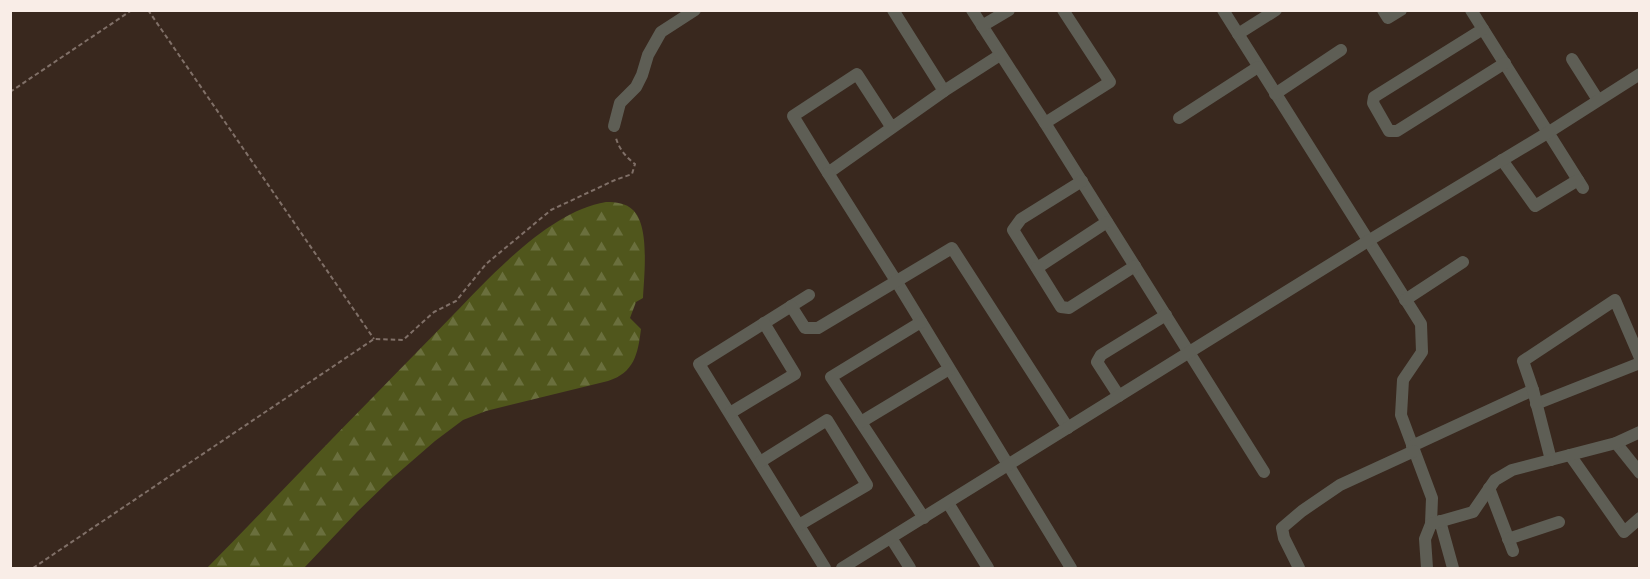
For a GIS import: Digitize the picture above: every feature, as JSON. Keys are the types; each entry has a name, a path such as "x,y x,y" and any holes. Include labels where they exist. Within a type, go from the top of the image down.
{"street":[{"path":"614,126 620,103 636,87 648,56 662,32 695,10"},
{"path":"893,10 944,91"},
{"path":"972,10 1264,471"},
{"path":"982,26 1009,10"},
{"path":"1045,123 1110,82 1063,10"},
{"path":"1223,10 1421,324 1422,352 1403,380 1401,415 1432,498 1435,523 1453,568"},
{"path":"1238,34 1276,10"},
{"path":"1383,10 1388,18 1401,10"},
{"path":"1471,10 1580,184 1535,206 1502,160"},
{"path":"1483,29 1374,97 1373,102 1389,131 1397,131 1505,63"},
{"path":"1275,94 1341,50"},
{"path":"828,173 944,91 1000,55"},
{"path":"1572,59 1598,100"},
{"path":"1179,118 1258,67"},
{"path":"892,128 856,74 793,116 1071,568"},
{"path":"842,568 1640,74"},
{"path":"1082,181 1021,219 1014,230 1061,307 1070,308 1135,266"},
{"path":"1037,268 1107,222"},
{"path":"791,306 805,328 818,328 952,248 1068,428"},
{"path":"1406,300 1463,262"},
{"path":"809,295 699,364 825,568"},
{"path":"1551,460 1523,361 1615,300 1640,358"},
{"path":"1119,396 1097,362 1101,355 1166,315"},
{"path":"921,322 831,377 924,518"},
{"path":"730,413 795,374 764,323"},
{"path":"1536,404 1640,363"},
{"path":"861,422 949,369"},
{"path":"1299,568 1284,538 1282,528 1302,511 1340,485 1533,390"},
{"path":"760,462 827,420 867,485 799,525"},
{"path":"1427,568 1425,538 1435,523 1473,512 1496,480 1512,470 1616,443 1640,432"},
{"path":"1616,443 1640,473"},
{"path":"1570,455 1624,532 1640,518"},
{"path":"1489,489 1513,551"},
{"path":"948,503 988,568"},
{"path":"1508,539 1559,522"},
{"path":"891,538 910,568"}],"path":[{"path":"10,92 132,10"},
{"path":"148,10 374,339"},
{"path":"33,568 374,339 403,340 434,312 456,300 486,264 551,210 632,174 635,164 625,156 617,144 614,126"}],"green space":[{"path":"606,202 621,203 633,210 642,227 644,239 643,298 636,302 630,318 641,329 640,338 633,361 624,373 608,381 486,411 463,420 389,481 304,568 207,568 504,263 564,218 585,208"}]}
